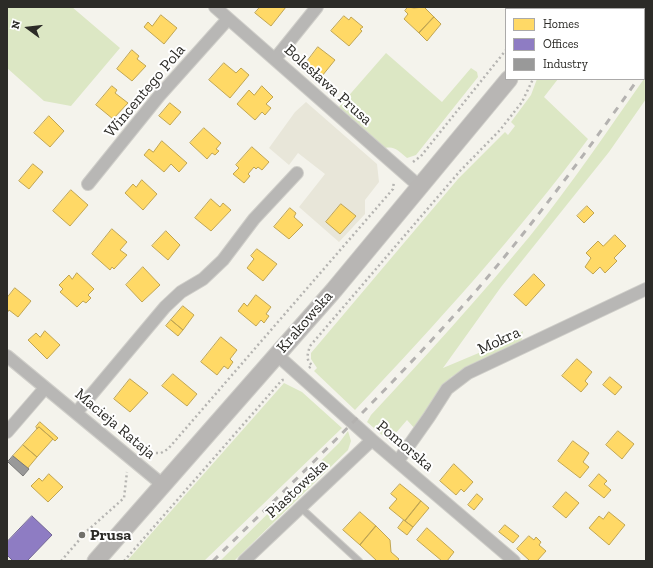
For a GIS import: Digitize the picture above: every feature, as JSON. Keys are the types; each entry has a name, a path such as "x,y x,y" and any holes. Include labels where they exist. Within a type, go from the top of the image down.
{"main road":[{"name":"Krakowska","path":"96,561 334,290 508,80"}],"street":[{"name":"Bolesława Prusa","path":"215,7 419,186"},
{"path":"275,59 317,7"},
{"name":"Wincentego Pola","path":"88,184 160,96 228,19"},
{"path":"76,413 165,307 181,292 203,279 223,260 254,219 297,173"},
{"name":"Mokra","path":"398,461 447,389 468,373 646,289"},
{"name":"Pomorska","path":"277,355 372,440 514,561"},
{"name":"Macieja Rataja","path":"7,356 163,485"},
{"path":"7,432 45,388"},
{"name":"Piastowska","path":"244,561 372,440"}],"lane":[{"path":"300,507 359,561"}],"path":[{"path":"409,164 421,156 505,51"},
{"path":"312,365 309,363 307,355 310,346 460,171 500,130 522,102 533,80"},
{"path":"140,451 153,454 161,453 168,449 393,189 394,179"},
{"path":"124,561 282,380 288,381"},
{"path":"61,561 88,531 124,498 127,479 126,469"}],"shaded area":[{"path":"306,102 377,164 379,182 365,200 365,214 339,242 299,207 325,174 298,153 289,165 269,148 295,112"}],"green space":[{"path":"7,7 72,7 120,48 71,106 44,101 7,68"},
{"path":"386,53 442,102 471,68 477,72 478,77 416,155 407,158 393,148 390,147 383,149 338,108"},
{"path":"646,76 646,99 609,152 501,287 443,368 512,339 523,331 521,345 451,377 416,430 407,420 389,441 367,422 371,415 452,327 530,236 575,177 643,80 645,80"},
{"path":"537,80 557,80 544,97 588,139 533,210 476,278 355,410 314,371 317,368 311,359 311,353 458,179 505,132 508,135 515,126 511,122 531,95"},
{"path":"284,383 302,392 342,428 204,561 127,561"},
{"path":"348,431 351,441 348,450 234,561 220,561 339,443"}],"building: Homes":[{"path":"260,7 286,7 271,26 255,13"},
{"path":"408,7 424,7 434,17 419,33 404,19 408,14 405,11"},
{"path":"161,15 177,28 164,44 144,27 148,22 152,26"},
{"path":"344,16 349,20 351,17 363,27 360,29 362,31 349,46 331,31"},
{"path":"434,17 441,24 427,41 419,33"},
{"path":"318,47 335,60 322,76 306,63"},
{"path":"132,50 139,56 137,59 146,66 132,81 117,69"},
{"path":"224,63 236,73 241,68 249,75 230,98 209,80"},
{"path":"112,86 117,90 115,93 128,103 113,119 96,105"},
{"path":"262,86 273,97 266,104 271,108 265,115 262,112 255,120 237,104 249,90 254,95"},
{"path":"170,103 181,112 170,125 159,116"},
{"path":"49,116 64,131 50,147 34,133"},
{"path":"204,128 221,143 216,149 219,151 215,155 212,153 207,159 190,143"},
{"path":"162,141 187,163 179,172 171,164 164,172 144,155 149,149 153,152"},
{"path":"252,147 269,162 262,170 258,167 256,169 254,167 248,174 250,176 244,183 233,174 239,168 236,165"},
{"path":"33,164 43,172 29,189 19,181"},
{"path":"142,180 157,194 143,210 125,193 133,184 136,187"},
{"path":"71,190 88,205 70,226 53,211"},
{"path":"211,199 220,207 223,203 231,210 211,231 195,218"},
{"path":"341,204 356,216 340,234 326,222"},
{"path":"587,206 594,213 584,223 577,216"},
{"path":"290,208 296,213 294,217 303,225 289,239 274,227"},
{"path":"112,229 127,242 120,250 127,255 114,269 112,267 110,270 92,254"},
{"path":"166,231 180,245 168,260 152,246"},
{"path":"615,235 626,246 614,258 617,261 605,273 600,267 593,274 585,267 591,258 586,253 598,241 603,246"},
{"path":"257,249 277,264 263,281 247,268 254,259 251,256"},
{"path":"143,267 160,285 142,302 126,285"},
{"path":"77,273 94,289 88,295 91,298 86,303 83,301 77,307 60,292 63,289 59,285 69,275 72,279"},
{"path":"534,274 545,285 526,306 514,295"},
{"path":"15,288 31,301 18,317 9,310 7,313 7,298"},
{"path":"256,295 271,307 266,314 269,316 264,323 261,320 256,326 238,311 244,303 247,306"},
{"path":"183,306 194,315 183,330 171,320"},
{"path":"171,320 183,330 178,336 166,326"},
{"path":"45,331 60,345 47,359 28,340 36,333 40,337"},
{"path":"221,337 237,350 230,359 233,362 228,369 224,366 217,375 201,362"},
{"path":"577,359 592,372 585,381 588,384 581,392 562,376"},
{"path":"173,374 197,394 187,406 162,386"},
{"path":"610,377 622,387 615,395 603,385"},
{"path":"130,379 148,393 130,412 114,399"},
{"path":"40,422 58,438 55,441 39,427 37,429 36,427"},
{"path":"39,427 53,439 37,457 23,445"},
{"path":"618,431 634,444 622,459 606,445"},
{"path":"573,441 589,453 583,462 589,467 580,478 558,461"},
{"path":"23,445 37,457 27,469 13,456"},
{"path":"454,464 473,482 464,492 461,489 456,495 440,481"},
{"path":"49,474 63,487 48,502 31,486 39,478 42,481"},
{"path":"599,474 607,481 604,484 611,490 604,498 589,486"},
{"path":"400,484 421,501 405,521 389,508 397,499 391,494"},
{"path":"566,492 579,503 566,518 553,507"},
{"path":"477,494 483,499 474,510 468,505"},
{"path":"421,501 429,508 413,527 405,521"},
{"path":"360,512 376,526 360,545 343,530"},
{"path":"609,512 625,525 609,545 589,528 599,516 603,519"},
{"path":"404,520 413,527 407,535 398,528"},
{"path":"505,525 519,536 513,543 499,532"},
{"path":"376,526 390,540 391,552 399,559 397,561 377,561 360,545"},
{"path":"427,528 454,552 447,561 442,561 417,540"},
{"path":"529,536 534,540 536,537 541,542 539,545 546,551 537,561 530,561 517,549"}],"building: Offices":[{"path":"32,516 52,535 27,561 13,561 7,555 7,542"}],"building: Industry":[{"path":"13,456 29,469 23,476 8,462"}],"railway":[{"path":"213,561 316,460 383,391 481,285 562,184 637,80"}],"place":[{"name":"Prusa","path":"82,535"}]}
